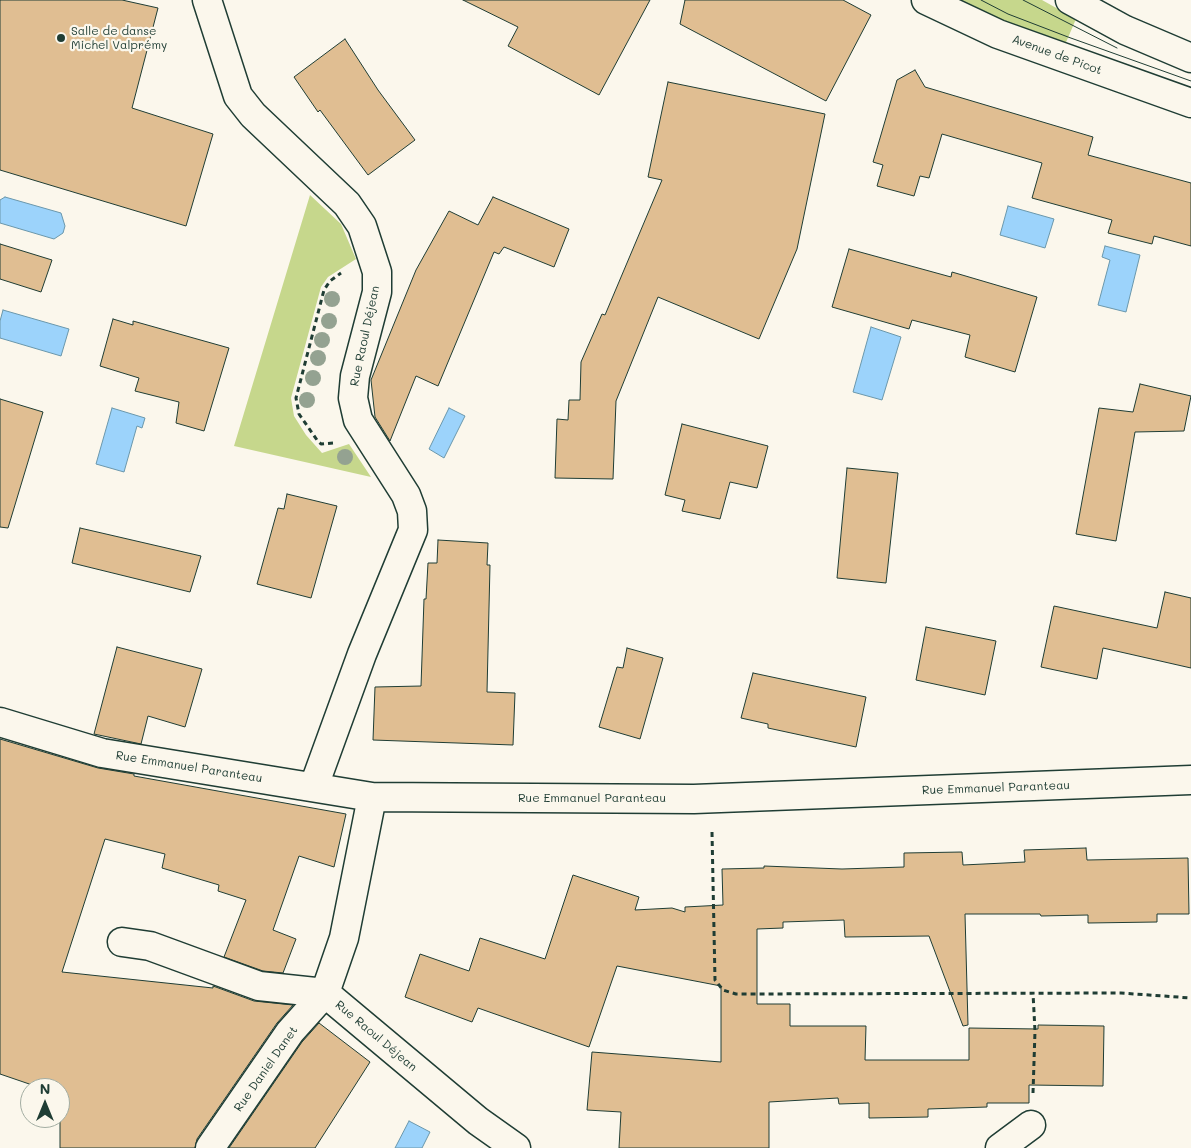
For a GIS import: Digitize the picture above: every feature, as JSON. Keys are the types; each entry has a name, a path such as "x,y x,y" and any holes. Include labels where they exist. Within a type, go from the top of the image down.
{"street":[{"name":"Rue Raoul Déjean","path":"207,0 238,96 254,115 347,204 362,226 377,272 377,292 355,376 353,398 358,420 406,495 412,512 412,530 362,654 314,786"},
{"name":"Avenue de Picot","path":"926,0 998,34 1191,103"},
{"path":"1070,0 1125,30 1191,58"},
{"name":"Rue Emmanuel Paranteau","path":"0,722 102,753 314,786 372,797 711,798 1191,780"},
{"name":"Rue Raoul Déjean","path":"372,797 344,938 325,993 478,1121 516,1148"},
{"path":"122,942 150,946 259,986 325,993"},
{"name":"Rue Daniel Danet","path":"210,1148 290,1032 325,993"},
{"path":"1000,1148 1031,1125"}],"path":[{"path":"711,798 715,980 723,990 736,994 1033,993 1144,994 1191,998"},
{"path":"1031,1125 1035,1031 1033,993"}],"green space":[{"path":"959,0 1042,0 1076,19 1064,47 1003,24"},
{"path":"310,195 341,224 356,259 328,277 321,287 291,398 294,416 306,435 322,453 349,444 371,477 234,446"}],"water":[{"path":"5,197 61,213 65,226 63,233 54,239 0,223 0,200"},
{"path":"1008,206 1054,219 1045,248 1000,235"},
{"path":"1105,246 1140,255 1126,312 1098,305 1110,260 1102,257"},
{"path":"3,310 69,329 61,356 0,338 0,321"},
{"path":"871,327 901,337 882,400 853,392"},
{"path":"112,408 145,418 142,428 137,426 124,472 96,464"},
{"path":"449,408 465,416 444,458 429,449"},
{"path":"409,1121 430,1132 422,1148 395,1148"}],"building":[{"path":"0,0 122,0 158,8 132,108 213,134 186,226 0,170"},
{"path":"463,0 650,0 599,95 508,46 518,27"},
{"path":"685,0 843,0 871,15 826,101 680,24"},
{"path":"345,39 378,90 415,140 368,175 320,110 318,112 294,77"},
{"path":"915,70 925,87 1093,137 1088,155 1191,183 1191,246 1154,236 1152,244 1108,233 1112,220 1032,198 1042,163 942,134 929,178 920,176 914,196 877,186 883,165 873,162 897,80"},
{"path":"668,82 825,114 797,249 759,339 658,297 616,401 613,479 555,478 557,419 568,420 569,400 580,400 581,362 602,314 605,315 662,180 648,177"},
{"path":"493,197 569,229 554,267 504,247 499,254 494,252 438,386 416,376 390,441 375,417 371,380 416,270 449,211 478,225"},
{"path":"0,244 52,260 41,292 0,279"},
{"path":"849,249 951,277 952,272 1037,297 1015,372 965,357 970,335 912,320 909,329 832,307"},
{"path":"113,319 133,325 133,321 229,348 204,431 176,423 179,402 135,391 139,378 100,366"},
{"path":"1140,384 1191,396 1184,431 1135,432 1116,541 1076,534 1099,408 1133,412"},
{"path":"0,399 43,412 8,528 0,527"},
{"path":"682,424 768,446 757,488 730,482 720,519 682,511 685,500 665,495"},
{"path":"847,468 898,473 886,583 837,578"},
{"path":"287,494 337,506 311,598 257,584 278,508 284,509"},
{"path":"80,528 201,556 190,592 72,563"},
{"path":"438,540 488,543 487,565 490,565 487,692 515,693 513,745 373,740 375,687 421,686 424,599 426,599 428,563 437,563"},
{"path":"1165,592 1191,598 1191,668 1103,648 1097,679 1041,667 1054,606 1157,628"},
{"path":"926,627 996,641 985,695 916,680"},
{"path":"117,647 202,669 185,727 148,716 141,744 94,734"},
{"path":"627,648 663,658 640,739 599,727 617,667 623,668"},
{"path":"753,673 866,697 856,747 768,728 768,724 741,718"},
{"path":"0,739 98,768 134,774 134,776 346,814 334,867 299,856 273,930 296,939 283,973 263,971 224,957 246,900 218,891 219,885 162,868 165,854 105,839 62,972 213,988 213,986 254,1001 293,1005 277,1023 197,1139 195,1148 60,1148 60,1128 70,1128 70,1078 20,1078 20,1081 0,1074"},
{"path":"1086,848 1087,860 1188,858 1189,914 1157,914 1157,922 1088,923 1088,915 965,914 968,1025 963,1026 929,936 845,937 844,920 783,922 783,928 757,929 757,1004 790,1004 790,1026 866,1026 865,1060 969,1060 969,1028 1038,1029 1038,1025 1104,1026 1103,1086 1029,1085 1029,1103 987,1103 987,1107 928,1109 928,1117 869,1118 869,1103 839,1104 838,1098 769,1102 769,1148 619,1148 621,1112 587,1110 592,1052 721,1062 721,986 617,966 589,1047 478,1008 472,1022 405,997 420,954 469,971 480,938 545,959 573,875 639,897 635,910 672,908 685,912 685,907 723,905 722,869 764,868 764,866 842,869 904,867 904,853 962,852 963,865 1025,862 1024,850"},
{"path":"319,1023 370,1062 315,1148 229,1148 302,1042"}],"tram line":[{"path":"981,0 1008,14 1191,81"},
{"path":"1023,0 1117,48"}],"place":[{"name":"Salle de danse Michel Valprémy","path":"61,38"}]}
